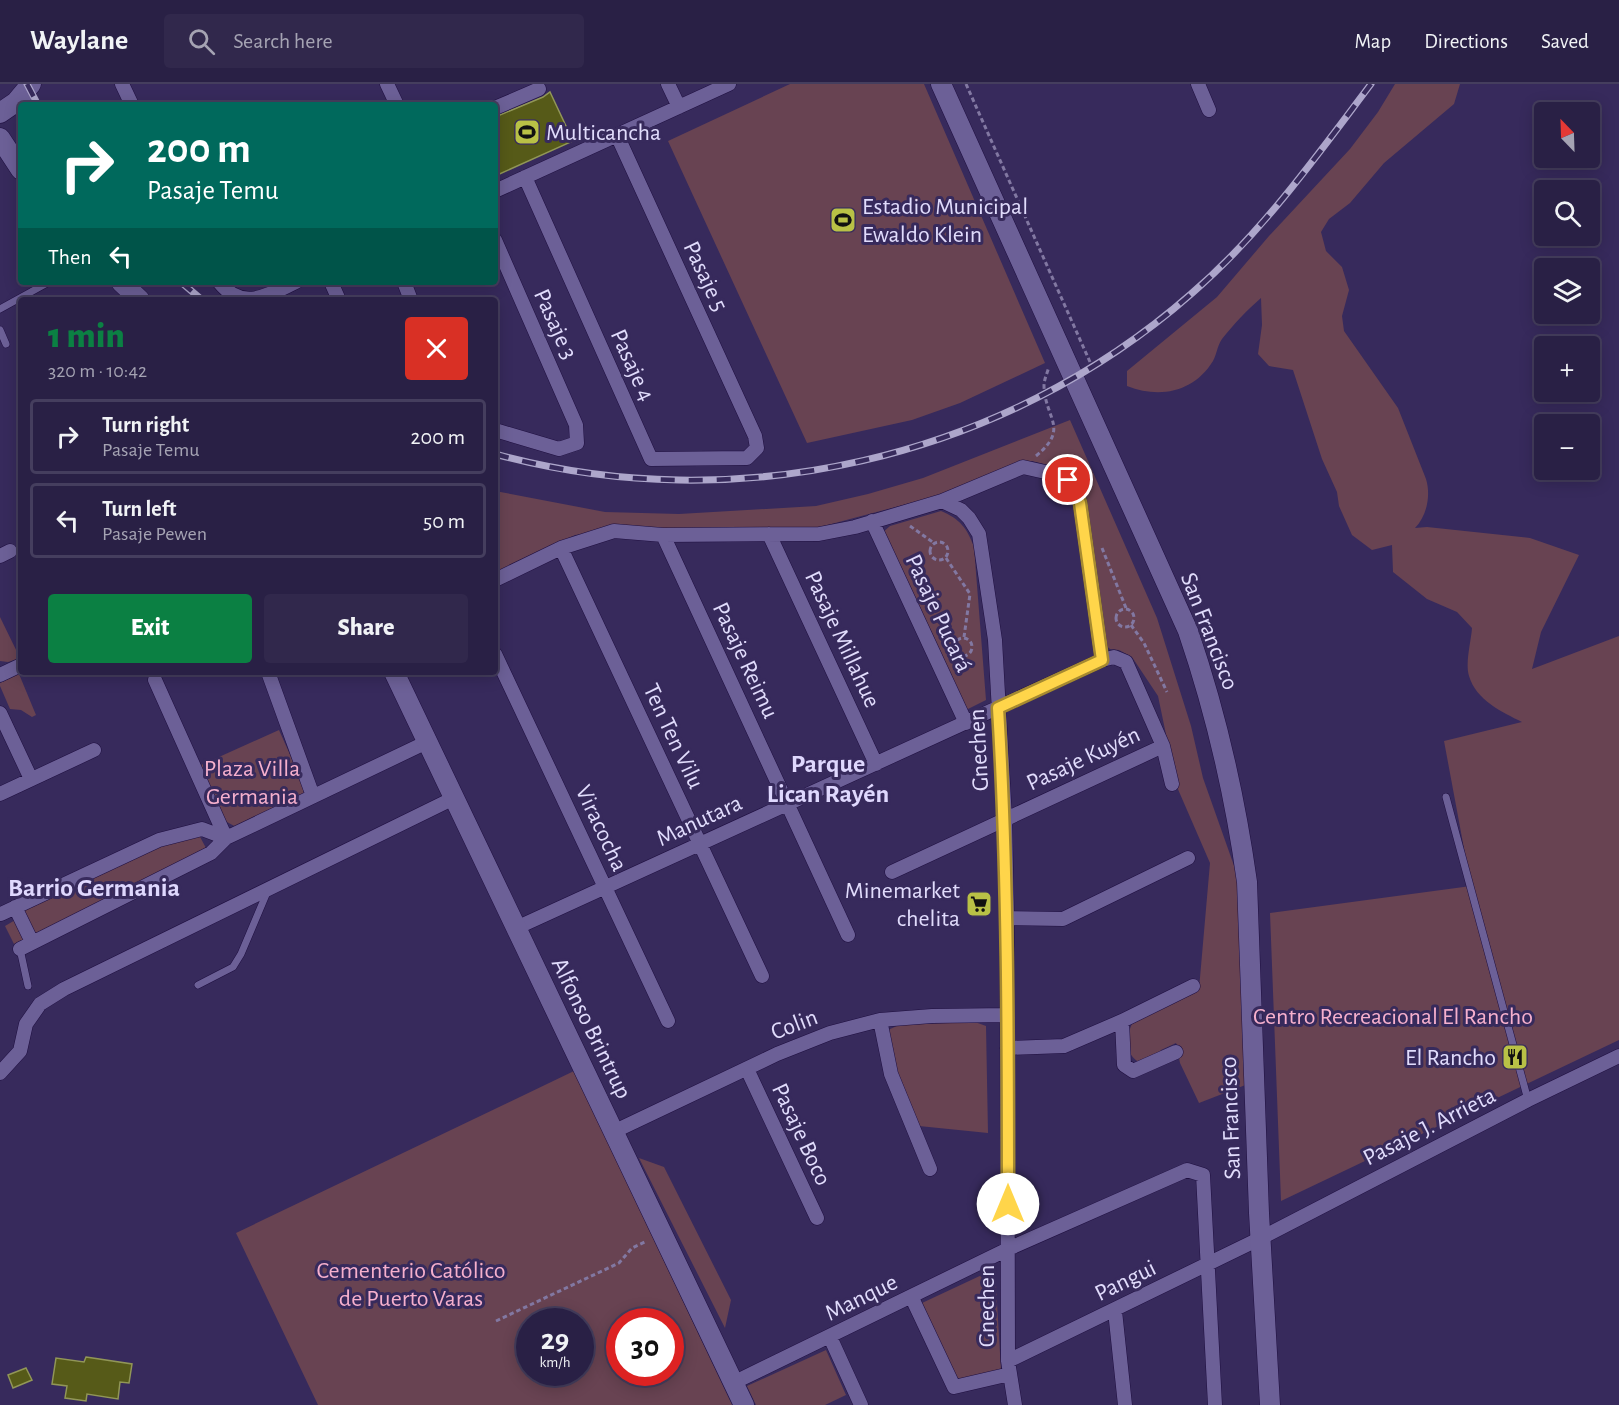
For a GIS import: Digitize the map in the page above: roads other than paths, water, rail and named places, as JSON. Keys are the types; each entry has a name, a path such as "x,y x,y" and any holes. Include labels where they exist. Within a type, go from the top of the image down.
{"main road":[{"path":"0,113 15,102 31,84"},
{"name":"San Francisco","path":"941,84 1188,631 1215,715 1228,769 1247,882 1270,1405"},
{"path":"0,138 18,165"},
{"path":"124,285 137,297"},
{"name":"Alfonso Brintrup","path":"395,675 744,1405"}],"street":[{"path":"122,84 131,102"},
{"path":"387,84 396,102"},
{"path":"668,84 678,107"},
{"path":"498,190 729,84"},
{"path":"1198,84 1209,110"},
{"path":"498,107 539,89"},
{"name":"Pasaje 5","path":"617,135 755,436"},
{"name":"Pasaje 4","path":"525,177 651,459 747,458 757,448 755,436"},
{"name":"Pasaje 3","path":"498,247 576,425 577,443 558,449 498,431"},
{"path":"222,285 238,297"},
{"path":"262,297 289,285"},
{"path":"498,579 561,548 614,531 663,535 819,534 855,527 942,501 1023,467 1053,474 1068,480 1080,503 1102,660 1114,657 1126,662 1162,746 1172,784"},
{"name":"Gnechen","path":"942,501 952,505 969,518 979,534 995,640 1005,819 1009,1368 1015,1405"},
{"name":"Pasaje Pucará","path":"872,521 966,723"},
{"name":"Pasaje Millahue","path":"768,534 876,764"},
{"name":"Pasaje Reimu","path":"663,535 848,935"},
{"name":"Ten Ten Vilu","path":"561,548 762,976"},
{"name":"Viracocha","path":"498,660 668,1021"},
{"name":"Manutara","path":"516,928 1102,660"},
{"path":"0,675 18,666"},
{"path":"269,675 313,796"},
{"path":"154,680 226,838"},
{"path":"0,713 31,779"},
{"path":"15,908 26,946 211,853 226,838 427,742"},
{"name":"Pasaje Kuyén","path":"892,872 1162,746"},
{"path":"0,794 94,750"},
{"path":"0,1073 20,1051 26,1024 40,1004 64,989 454,798"},
{"path":"0,914 159,840 202,829 226,838"},
{"path":"1007,918 1063,919 1188,858"},
{"path":"1007,1048 1064,1046 1193,986"},
{"name":"Colin","path":"613,1132 806,1042 880,1020 932,1016 1007,1015"},
{"path":"880,1020 891,1074 930,1169"},
{"path":"1122,1021 1124,1065 1133,1071 1176,1052"},
{"name":"Pasaje J. Arrieta","path":"1261,1238 1528,1100 1619,1056"},
{"name":"Pasaje Boco","path":"747,1069 816,1218"},
{"name":"Manque","path":"733,1383 912,1298 1008,1249 1187,1170 1203,1175 1207,1265"},
{"name":"Pangui","path":"912,1298 954,1387 1009,1368 1115,1311 1261,1238"},
{"path":"1207,1265 1215,1405"},
{"path":"1115,1311 1125,1405"},
{"path":"830,1337 861,1405"}],"lane":[{"path":"22,297 44,285"},
{"path":"0,309 18,299"},
{"path":"0,330 6,344"},
{"path":"1446,796 1528,1100"},
{"path":"198,985 232,967 241,954 269,889"},
{"path":"26,946 28,986"}],"railway":[{"path":"27,84 36,102"},
{"path":"498,455 586,473 679,480 772,476 863,461 952,435 1037,398 1117,351 1191,294 1241,246 1287,194 1371,84"},
{"path":"184,285 198,297"}],"place":[{"name":"Multicancha","path":"527,132"},
{"name":"Estadio Municipal Ewaldo Klein","path":"843,220"},
{"name":"Minemarket chelita","path":"979,904"},
{"name":"El Rancho","path":"1515,1057"}],"district":[{"name":"Parque Lican Rayén","path":"828,778"},
{"name":"Barrio Germania","path":"94,887"}],"park label":[{"name":"Plaza Villa Germania","path":"252,782"},
{"name":"Centro Recreacional El Rancho","path":"1393,1016"},
{"name":"Cementerio Católico de Puerto Varas","path":"411,1284"}]}
